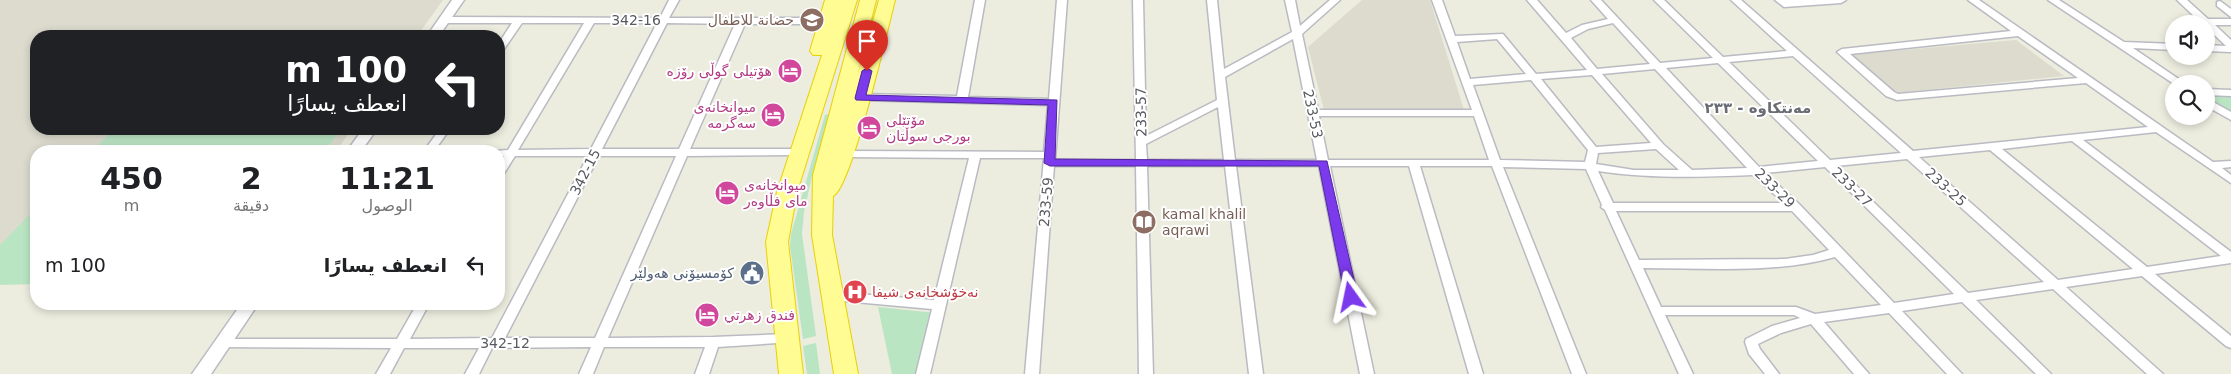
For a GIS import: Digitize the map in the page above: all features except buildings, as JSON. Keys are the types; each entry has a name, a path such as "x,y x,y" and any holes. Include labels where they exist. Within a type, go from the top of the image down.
{"highway":[{"path":"800,152 801,115 833,0"},
{"path":"791,374 777,242 787,192 849,0"},
{"path":"846,374 822,235 822,175 868,0"},
{"path":"823,204 845,154 887,0"}],"street":[{"path":"437,30 458,0"},
{"name":"342-15","path":"472,374 492,343 595,153 674,0"},
{"path":"962,99 980,0"},
{"name":"233-59","path":"1032,374 1062,0"},
{"name":"233-57","path":"1138,0 1146,374"},
{"path":"1212,0 1222,101 1256,374"},
{"name":"233-53","path":"1290,0 1367,374"},
{"path":"1220,75 1296,33 1335,0"},
{"path":"1436,0 1496,163 1579,374"},
{"path":"1532,0 1597,72 1659,146 1689,174"},
{"name":"233-29","path":"1596,0 1756,171 1795,207 1955,374"},
{"name":"233-27","path":"1659,0 2044,374"},
{"name":"233-25","path":"1736,0 2156,374"},
{"path":"1780,0 1784,4 1841,0"},
{"path":"1973,0 2231,180"},
{"path":"2054,0 2167,75"},
{"path":"2182,0 2199,15"},
{"path":"2220,4 2231,14"},
{"name":"342-16","path":"444,20 827,21"},
{"path":"505,41 519,20"},
{"path":"505,153 591,20"},
{"path":"1566,37 1585,27 1615,20"},
{"path":"586,374 741,21"},
{"path":"2215,22 2231,22"},
{"path":"2215,30 2231,45"},
{"path":"2020,33 1842,52 1890,94 1897,97 2086,80"},
{"path":"1451,39 1500,36 1593,150 1590,166 1607,207 1686,374"},
{"path":"2122,45 2165,47"},
{"path":"2215,48 2231,49"},
{"path":"1466,82 1597,72 1795,52"},
{"path":"2215,92 2231,93"},
{"path":"860,98 1054,102"},
{"path":"1141,143 1222,101"},
{"path":"2215,106 2231,117"},
{"path":"1313,113 1478,113"},
{"path":"845,154 975,154 1142,163 1496,163 1590,166 1634,173 1689,174 1756,171 2158,129"},
{"path":"2074,138 2231,258"},
{"path":"1593,150 1659,146"},
{"path":"1992,146 2142,272 2231,343"},
{"path":"505,153 800,152"},
{"path":"923,374 975,154"},
{"path":"1414,163 1476,374"},
{"path":"2210,166 2231,164"},
{"path":"1607,207 1795,207"},
{"path":"1634,264 1785,263 1813,259 1838,252"},
{"path":"1772,374 1754,351 1751,342 1777,329 1814,319 2231,258"},
{"path":"833,296 939,305"},
{"path":"201,374 246,310"},
{"path":"382,374 419,310"},
{"path":"1657,311 1796,311 1814,319 1862,374"},
{"name":"342-12","path":"222,344 601,343 787,339"},
{"path":"702,374 713,342"}],"shaded area":[{"path":"0,0 443,0 421,30 30,30 30,135 348,135 340,145 30,145 30,280 0,281"},
{"path":"1362,0 1430,0 1464,110 1324,110 1308,47"},
{"path":"2016,40 2064,76 1896,93 1847,55"}],"green space":[{"path":"2215,93 2231,94 2231,114 2215,103"},
{"path":"829,114 804,212 802,234 816,336 803,339 790,246 791,234 825,115"},
{"path":"108,135 337,135 329,145 98,145"},
{"path":"30,214 30,284 0,285 0,245"},
{"path":"878,307 936,313 919,374 892,374"},
{"path":"816,343 820,374 807,374 803,346"}],"place":[{"name":"حضانة للاطفال","path":"812,20"},
{"name":"هۆتیلی گوڵی رۆزه","path":"790,71"},
{"name":"میوانخانەی سەگرمە","path":"773,115"},
{"name":"مۆتێلی بورجی سوڵتان","path":"869,128"},
{"name":"میوانخانەی مای فڵاوەر","path":"727,193"},
{"name":"kamal khalil aqrawi","path":"1144,222"},
{"name":"کۆمسیۆنی هەولێر","path":"752,273"},
{"name":"نەخۆشخانەی شیفا","path":"855,292"},
{"name":"فندق زهرتي","path":"707,315"}],"district":[{"name":"مەنتکاوە - ٢٣٣","path":"1758,108"}],"route":[{"path":"867,71 860,98 1054,102 1050,163 1324,163 1351,297"}]}
